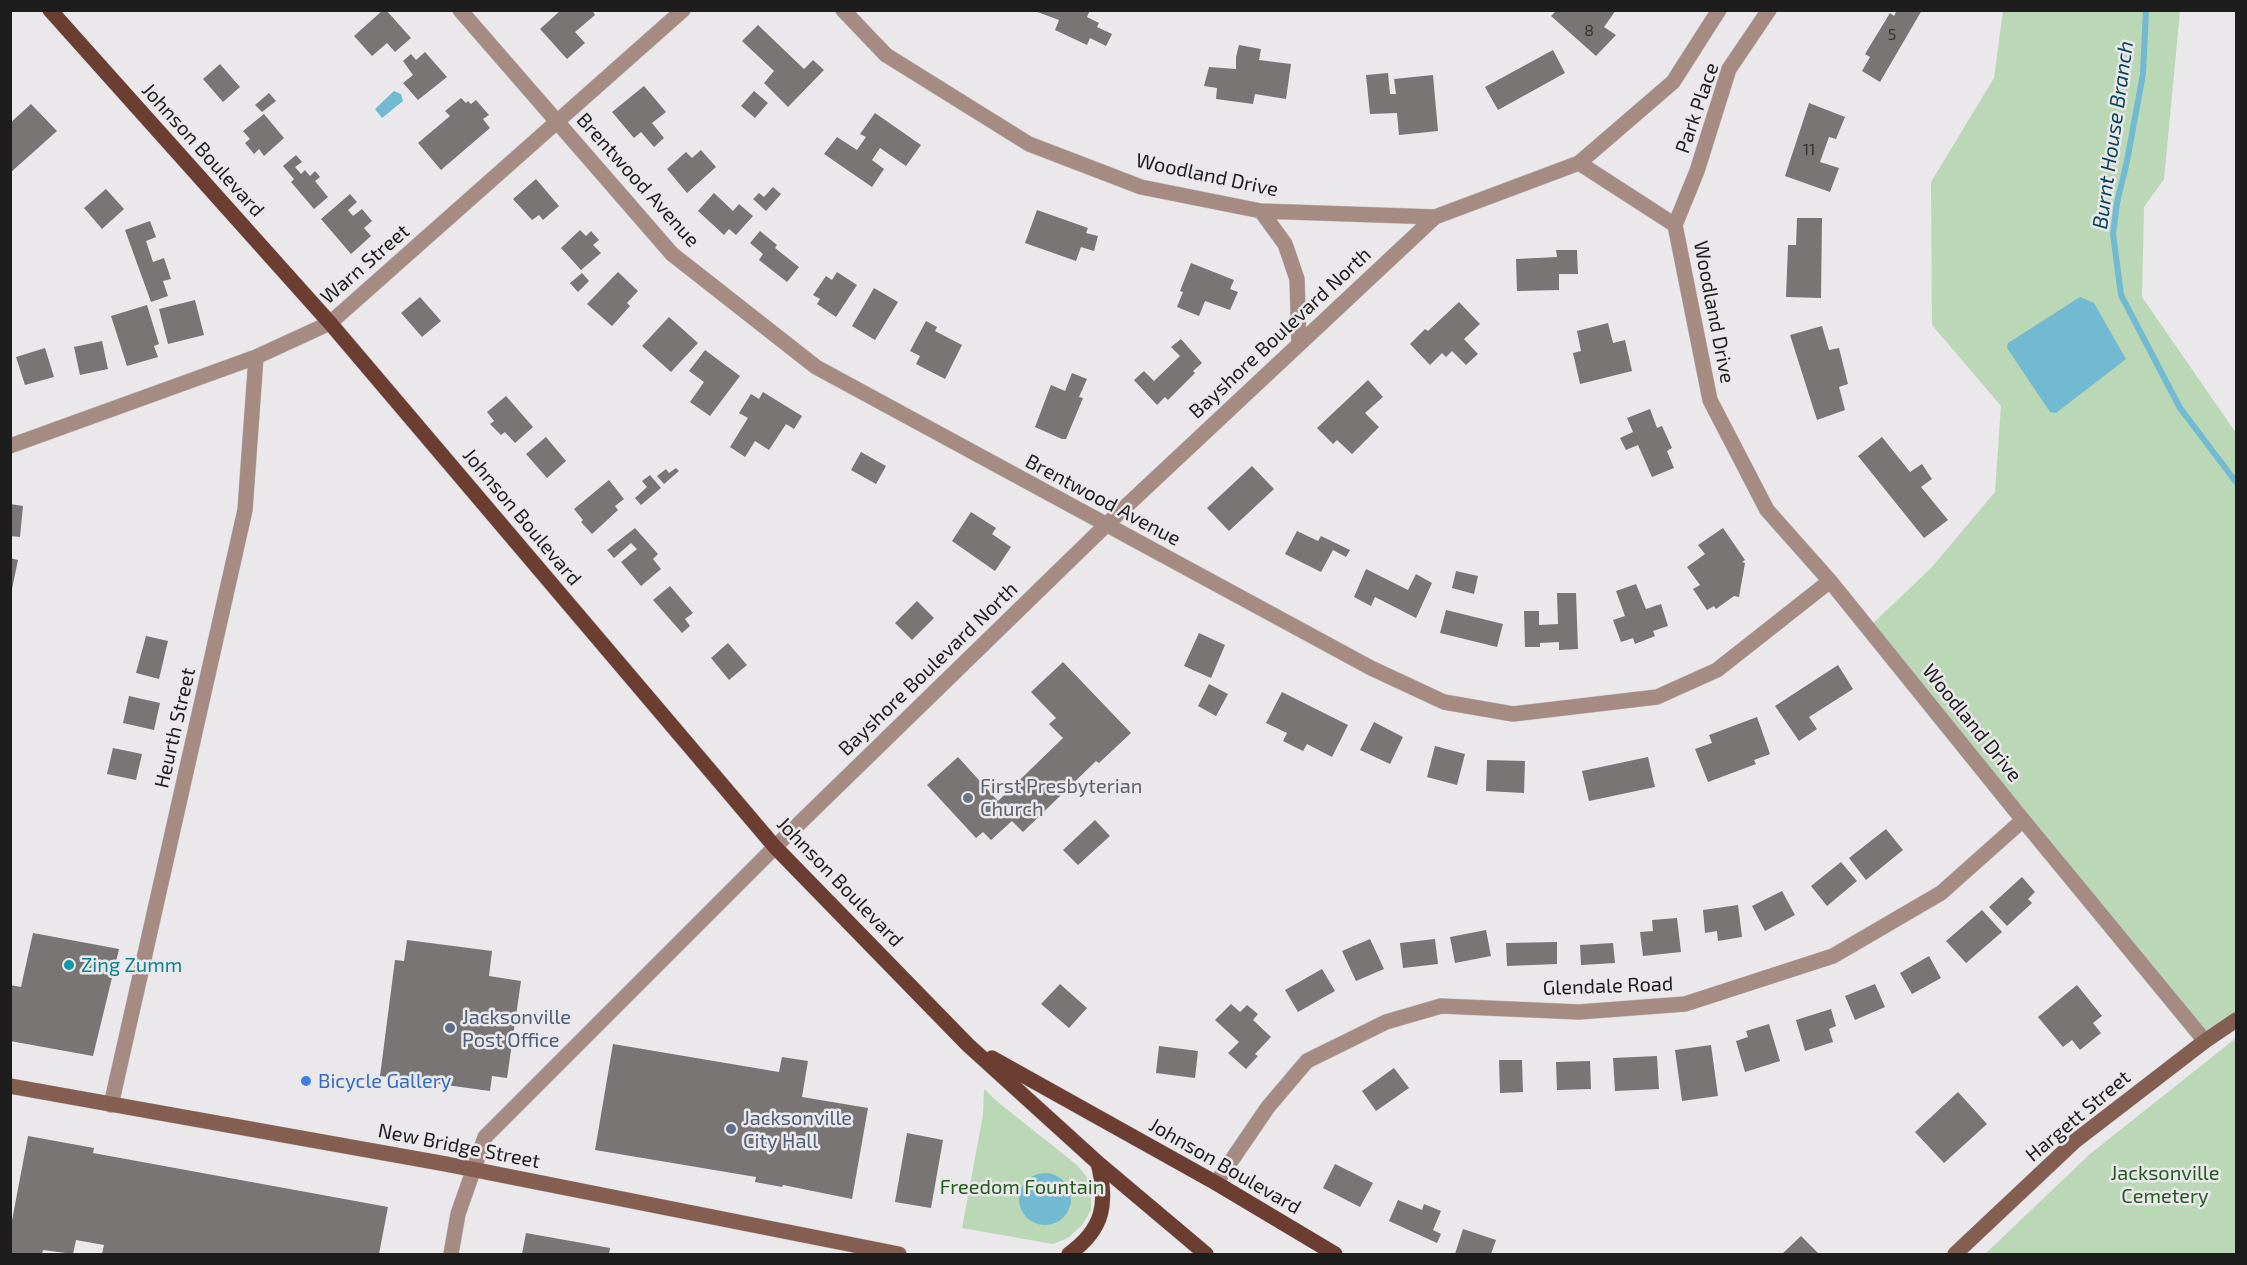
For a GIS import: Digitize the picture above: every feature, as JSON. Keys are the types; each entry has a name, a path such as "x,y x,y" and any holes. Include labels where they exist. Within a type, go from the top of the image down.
{"main road":[{"name":"Johnson Boulevard","path":"50,10 330,323 775,847 968,1045 1098,1163 1206,1254"},
{"name":"Hargett Street","path":"1955,1254 2074,1141 2236,1020"},
{"name":"Johnson Boulevard","path":"968,1045 1216,1183 1335,1254"},
{"name":"New Bridge Street","path":"10,1086 473,1169 899,1254"},
{"path":"1069,1254 1089,1236 1102,1208 1104,1189 1098,1163"}],"street":[{"name":"Brentwood Avenue","path":"459,10 672,254 816,368 1371,668 1444,702 1513,714 1657,697 1717,670 1830,581"},
{"name":"Warn Street","path":"10,446 256,357 330,323 683,10"},
{"name":"Woodland Drive","path":"843,10 886,55 1029,144 1141,186 1261,212 1435,217 1579,163 1675,225 1710,400 1767,510 1830,581 2205,1041"},
{"name":"Park Place","path":"1579,163 1673,82 1719,10"},
{"name":"Park Place","path":"1675,225 1697,171 1729,69 1769,10"},
{"path":"1261,212 1285,244 1297,279 1299,344"},
{"name":"Bayshore Boulevard North","path":"451,1254 458,1214 485,1137 775,847 1106,525 1435,217"},
{"name":"Heurth Street","path":"111,1104 245,510 256,357"},
{"name":"Glendale Road","path":"1216,1183 1268,1107 1307,1061 1386,1022 1441,1006 1579,1012 1685,1004 1833,956 1941,893 2023,819"}],"green space":[{"path":"2003,11 2180,11 2164,179 2144,207 2142,297 2236,433 2236,1020 2205,1041 1868,628 1932,567 1995,492 2001,406 1932,325 1931,182 1994,78"},
{"name":"Jacksonville Cemetery","path":"2236,1038 2236,1254 1985,1254 2090,1154"},
{"name":"Freedom Fountain","path":"984,1089 1077,1165 1086,1176 1091,1188 1091,1210 1082,1225 1068,1238 1053,1244 962,1228 983,1115"}],"water":[{"path":"394,91 401,94 403,101 382,118 375,109"},
{"path":"2080,297 2094,303 2126,359 2056,413 2050,412 2007,348 2008,343"},
{"path":"1040,1173 1050,1173 1064,1180 1071,1199 1064,1218 1050,1225 1040,1225 1030,1221 1023,1214 1019,1204 1019,1194 1023,1184 1030,1177"}],"building":[{"path":"383,10 386,10 411,38 395,52 387,43 372,56 354,36"},
{"path":"561,10 592,10 595,15 575,32 585,43 567,59 540,29"},
{"path":"1032,10 1090,10 1087,17 1099,23 1097,27 1112,34 1106,46 1090,38 1087,45 1055,30 1059,20"},
{"path":"1557,10 1616,10 1604,27 1616,35 1596,56 1551,16"},
{"path":"1897,10 1922,10 1880,82 1862,71 1870,57 1865,54 1890,13 1894,16"},
{"path":"758,25 804,69 813,60 824,70 788,107 764,83 774,71 742,41"},
{"path":"1239,45 1261,49 1259,60 1291,64 1286,99 1255,94 1253,104 1216,99 1217,88 1204,86 1209,67 1236,69"},
{"path":"1553,50 1565,73 1498,110 1485,87"},
{"path":"425,52 447,77 418,100 403,83 413,75 403,61 411,54 416,60"},
{"path":"220,64 240,87 223,102 203,79"},
{"path":"1388,73 1390,94 1396,94 1394,79 1433,75 1438,131 1399,135 1397,113 1370,114 1366,75"},
{"path":"644,86 666,112 652,123 664,138 654,147 641,132 634,138 612,112"},
{"path":"754,91 768,103 755,118 741,106"},
{"path":"269,93 276,101 262,112 255,105"},
{"path":"461,98 471,104 476,100 489,115 483,119 490,128 441,170 418,143 450,116 445,111"},
{"path":"1809,103 1845,117 1836,139 1829,137 1820,162 1839,168 1830,192 1785,176"},
{"path":"31,104 57,131 10,173 10,123"},
{"path":"875,113 921,145 906,166 880,148 872,160 884,169 872,187 824,154 837,137 857,150 866,137 860,134"},
{"path":"264,114 284,138 264,156 259,149 254,154 245,143 250,139 243,131"},
{"path":"701,150 716,167 687,193 667,169 686,152 692,158"},
{"path":"296,155 302,162 295,167 301,174 305,170 310,176 315,171 320,177 315,181 328,197 314,209 291,182 294,179 283,166"},
{"path":"536,179 559,206 543,220 539,215 532,220 513,199"},
{"path":"773,187 781,194 766,211 753,199 759,193 764,197"},
{"path":"106,189 124,209 102,229 84,208"},
{"path":"714,193 733,211 739,204 753,216 736,235 729,229 724,235 698,211"},
{"path":"350,194 357,202 348,210 353,216 362,209 372,221 364,228 371,236 351,254 321,219"},
{"path":"1037,210 1088,228 1086,233 1098,236 1094,251 1081,247 1076,261 1025,243"},
{"path":"1797,218 1822,218 1821,298 1786,297 1788,245 1796,245"},
{"path":"150,221 156,237 146,241 153,262 164,258 171,279 163,281 168,296 151,302 125,230"},
{"path":"580,230 586,236 591,231 599,240 593,245 601,253 581,270 561,248"},
{"path":"760,231 777,245 775,248 799,267 787,282 759,260 763,254 750,243"},
{"path":"1556,250 1577,250 1578,274 1559,274 1559,290 1517,291 1516,259 1557,257"},
{"path":"1191,263 1234,280 1230,289 1238,292 1230,310 1205,301 1199,316 1177,307 1183,292 1180,291"},
{"path":"618,272 638,291 627,303 630,306 612,326 587,304"},
{"path":"837,272 857,285 836,317 817,304 820,299 813,295 826,276 832,280"},
{"path":"582,273 589,281 578,292 570,283"},
{"path":"874,288 898,302 875,340 852,326"},
{"path":"420,297 441,321 422,337 401,313"},
{"path":"195,300 204,335 168,344 159,309"},
{"path":"1459,302 1480,324 1464,339 1478,354 1466,365 1452,351 1446,357 1442,353 1430,365 1410,344 1425,329 1428,331"},
{"path":"147,305 159,344 154,346 158,357 127,366 111,316"},
{"path":"669,317 698,343 671,372 642,346"},
{"path":"926,321 937,327 935,331 962,345 945,379 916,364 920,356 910,351"},
{"path":"1608,323 1613,343 1625,340 1632,371 1580,384 1573,353 1581,351 1577,331"},
{"path":"1822,326 1829,350 1839,348 1848,384 1839,387 1845,410 1817,420 1790,335"},
{"path":"1181,339 1202,363 1168,400 1165,397 1157,405 1134,380 1144,371 1154,381 1180,356 1171,347"},
{"path":"102,341 108,369 80,375 74,347"},
{"path":"45,348 54,377 25,385 16,357"},
{"path":"705,350 740,376 710,416 690,402 704,382 689,371"},
{"path":"1072,373 1087,379 1079,397 1083,398 1066,439 1062,439 1035,427 1051,385 1065,391"},
{"path":"1368,380 1383,397 1365,413 1379,427 1352,454 1337,440 1333,444 1317,428"},
{"path":"763,392 802,416 794,429 786,424 769,450 755,441 745,457 730,447 748,418 739,413 751,394 759,399"},
{"path":"506,396 533,427 515,443 505,432 501,435 490,424 494,421 487,412"},
{"path":"1650,409 1657,428 1662,426 1672,448 1667,451 1674,468 1652,477 1638,445 1626,450 1620,438 1633,432 1627,418"},
{"path":"546,437 566,461 547,478 526,454"},
{"path":"1882,437 1910,472 1922,464 1932,479 1921,487 1948,520 1924,538 1858,456"},
{"path":"861,452 886,466 876,484 851,470"},
{"path":"1252,466 1274,489 1229,531 1207,508"},
{"path":"676,468 679,471 664,484 657,476 666,469 669,473"},
{"path":"650,475 661,488 641,505 635,498 647,487 642,481"},
{"path":"609,480 624,499 615,506 618,510 592,534 581,522 583,520 574,509"},
{"path":"10,504 23,506 20,537 10,536"},
{"path":"971,512 996,528 992,534 1011,547 995,571 952,541"},
{"path":"635,528 658,554 653,559 661,569 641,586 621,562 637,549 631,543 614,558 607,550"},
{"path":"1723,528 1745,560 1742,562 1745,563 1739,597 1734,596 1716,609 1714,606 1707,610 1693,589 1700,585 1687,567 1705,554 1698,545"},
{"path":"1297,531 1318,541 1321,536 1350,550 1346,557 1333,550 1321,572 1285,554"},
{"path":"10,558 18,560 12,589 10,589"},
{"path":"1366,569 1408,590 1416,574 1432,583 1416,618 1375,597 1371,606 1354,597"},
{"path":"1456,571 1478,576 1474,594 1452,588"},
{"path":"1636,584 1646,609 1661,604 1668,626 1653,631 1655,636 1635,644 1633,638 1621,642 1613,620 1625,616 1616,591"},
{"path":"670,586 693,613 685,619 690,626 682,633 653,600"},
{"path":"1557,593 1576,593 1578,649 1559,650 1559,642 1540,643 1540,647 1525,647 1524,611 1539,611 1539,625 1558,624"},
{"path":"917,601 934,618 912,640 895,623"},
{"path":"1446,610 1503,624 1497,647 1440,633"},
{"path":"1199,633 1225,645 1211,678 1184,666"},
{"path":"146,636 168,641 159,679 136,673"},
{"path":"728,643 747,665 729,680 711,658"},
{"name":"First Presbyterian Church","path":"1063,662 1131,733 1099,763 1096,761 1023,832 1012,821 991,840 983,832 976,838 927,785 958,757 998,801 1063,738 1049,724 1056,718 1031,692"},
{"path":"1838,665 1853,689 1809,717 1817,729 1799,741 1775,706"},
{"path":"1209,684 1228,694 1216,716 1198,706"},
{"path":"1282,692 1348,725 1332,757 1307,744 1303,751 1283,741 1287,733 1266,723"},
{"path":"129,696 160,703 154,730 123,723"},
{"path":"1757,717 1770,754 1754,760 1756,764 1708,782 1695,749 1712,743 1709,735"},
{"path":"1374,722 1403,737 1390,764 1360,750"},
{"path":"1435,746 1465,754 1457,785 1427,777"},
{"path":"113,748 142,754 136,780 107,774"},
{"path":"1648,757 1655,787 1589,801 1582,771"},
{"path":"1487,760 1525,761 1524,793 1486,791"},
{"path":"1095,820 1110,836 1078,865 1063,850"},
{"path":"1886,829 1903,850 1866,880 1849,858"},
{"path":"1841,862 1857,881 1827,906 1811,886"},
{"path":"2022,877 2035,892 2028,899 2032,903 2007,926 1989,907"},
{"path":"1782,891 1795,915 1765,931 1752,906"},
{"path":"1738,905 1742,937 1718,941 1717,931 1705,933 1703,910"},
{"path":"1982,910 2002,932 1966,963 1946,941"},
{"path":"1677,918 1681,952 1643,956 1640,932 1653,931 1652,920"},
{"path":"1486,930 1491,956 1455,963 1450,937"},
{"path":"33,933 119,949 93,1056 10,1041 10,985 21,987"},
{"path":"1370,939 1384,969 1356,981 1342,951"},
{"path":"1435,939 1438,964 1403,968 1400,943"},
{"name":"Jacksonville Post Office","path":"407,940 492,951 489,976 521,981 507,1078 492,1076 490,1091 380,1076 395,960 404,961"},
{"path":"1557,942 1557,964 1507,966 1506,943"},
{"path":"1613,943 1615,963 1581,965 1580,945"},
{"path":"1929,956 1941,978 1912,994 1900,973"},
{"path":"1322,969 1335,991 1298,1012 1285,990"},
{"path":"1060,984 1087,1008 1069,1028 1041,1004"},
{"path":"1875,984 1885,1007 1855,1020 1845,996"},
{"path":"2077,985 2102,1016 2093,1023 2101,1033 2080,1050 2072,1040 2063,1047 2038,1017"},
{"path":"1231,1004 1240,1012 1247,1005 1258,1014 1253,1020 1271,1037 1255,1054 1258,1056 1246,1069 1228,1053 1239,1042 1215,1020"},
{"path":"1831,1009 1836,1026 1829,1029 1833,1042 1805,1051 1796,1020"},
{"path":"1769,1024 1780,1061 1745,1072 1736,1041 1748,1037 1746,1031"},
{"name":"Jacksonville City Hall","path":"613,1044 779,1072 782,1057 808,1061 802,1097 868,1108 852,1199 783,1185 782,1187 755,1182 756,1177 595,1150"},
{"path":"1711,1045 1718,1096 1682,1101 1675,1050"},
{"path":"1159,1046 1198,1051 1195,1078 1156,1073"},
{"path":"1657,1056 1659,1089 1615,1091 1613,1058"},
{"path":"1499,1060 1522,1060 1523,1092 1500,1093"},
{"path":"1590,1061 1591,1089 1557,1090 1556,1062"},
{"path":"1394,1068 1409,1088 1376,1111 1362,1091"},
{"path":"1958,1092 1987,1124 1944,1163 1915,1132"},
{"path":"907,1133 943,1140 931,1208 895,1202"},
{"path":"28,1136 94,1148 93,1153 388,1207 379,1254 102,1254 104,1245 76,1240 73,1254 43,1250 42,1254 10,1254 10,1231"},
{"path":"1335,1164 1373,1183 1360,1207 1323,1188"},
{"path":"1398,1200 1422,1210 1424,1204 1441,1211 1433,1230 1441,1234 1437,1243 1389,1221"},
{"path":"1463,1229 1496,1240 1491,1254 1455,1254"},
{"path":"526,1233 610,1248 609,1254 522,1254"},
{"path":"1801,1236 1819,1254 1782,1254"}],"waterway":[{"name":"Burnt House Branch","path":"2146,10 2143,74 2113,234 2121,295 2180,408 2236,482"}],"place":[{"name":"First Presbyterian Church","path":"968,798"},
{"name":"Zing Zumm","path":"69,965"},
{"name":"Jacksonville Post Office","path":"450,1028"},
{"name":"Bicycle Gallery","path":"306,1081"},
{"name":"Jacksonville City Hall","path":"731,1129"}]}
